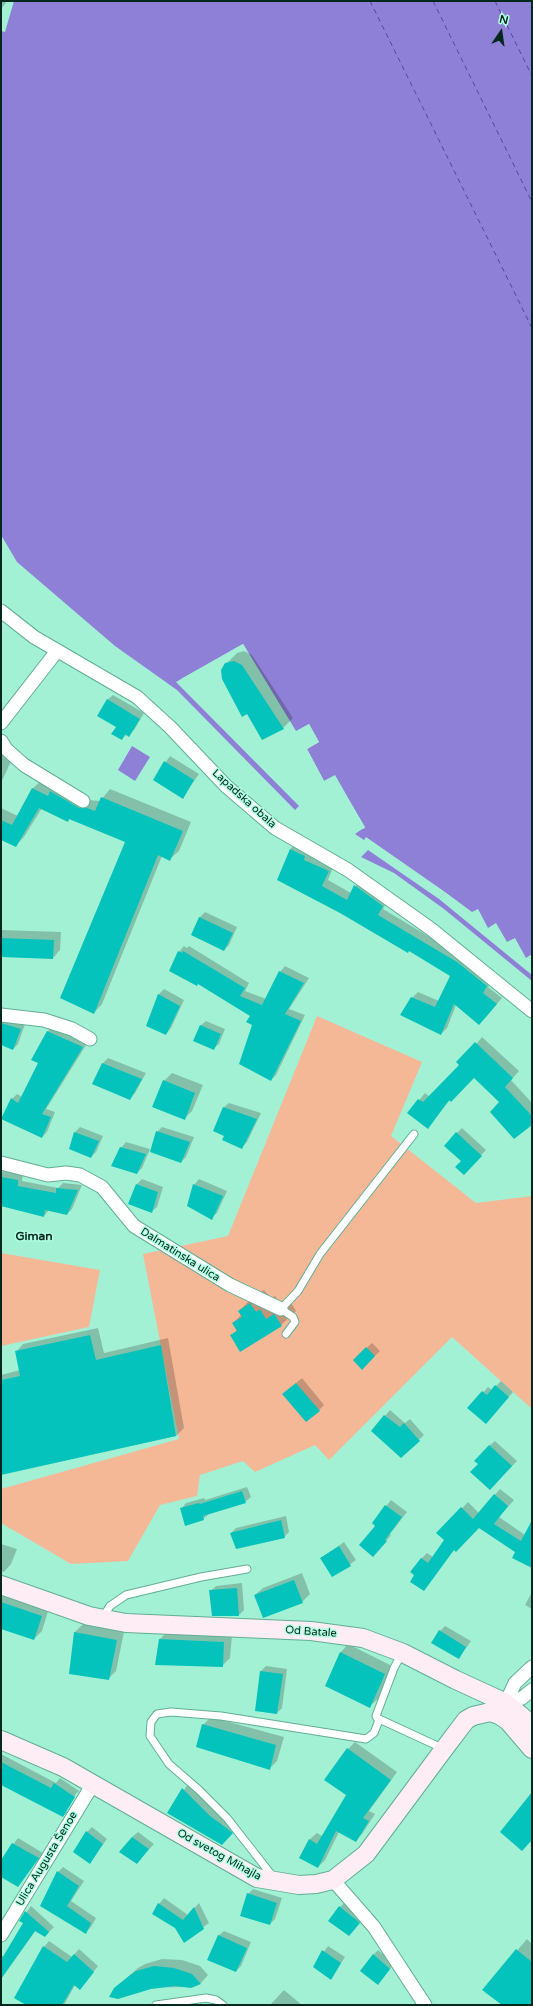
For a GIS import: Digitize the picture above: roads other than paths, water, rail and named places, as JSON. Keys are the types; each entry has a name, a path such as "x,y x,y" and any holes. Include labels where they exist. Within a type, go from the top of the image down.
{"main road":[{"name":"Od Batale","path":"1,1585 102,1619 163,1625 304,1631 338,1634 378,1642 456,1680 503,1709"},
{"path":"456,1680 467,1699 469,1708 466,1720"},
{"path":"466,1720 482,1713 503,1709 532,1725"},
{"path":"503,1709 508,1721 532,1749"},
{"name":"Od svetog Mihajla","path":"1,1740 63,1767 257,1878 299,1886 333,1880 366,1854 466,1720"}],"street":[{"name":"Lapadska obala","path":"1,610 34,637 137,697 149,707 226,786 275,828 348,870 425,924 532,1012"},
{"path":"1,723 57,651"},
{"path":"1,741 6,749 24,765 83,801"},
{"path":"1,1014 44,1020 72,1029 90,1039"},
{"name":"Dalmatinska ulica","path":"1,1163 48,1175 66,1173 80,1176 102,1186 134,1226 230,1285 281,1309"},
{"path":"503,1709 515,1683 532,1667"},
{"path":"503,1709 522,1698 532,1690"},
{"name":"Ulica Augusta Šenoe","path":"1,1935 93,1784"},
{"path":"333,1880 374,1927 425,2005"}],"lane":[{"path":"286,1334 295,1322 294,1317 281,1309 298,1291 320,1254 414,1134"},
{"path":"102,1619 110,1606 126,1595 201,1576 246,1568"},
{"path":"402,1653 394,1668 376,1716 379,1720 444,1749"},
{"path":"278,1883 227,1818 200,1790 169,1764 150,1736 151,1722 157,1714 178,1712 221,1716 366,1739 374,1733 379,1720"},
{"path":"156,2005 206,1998 216,2000 223,2005"}],"district":[{"name":"Giman","path":"34,1237"}]}
